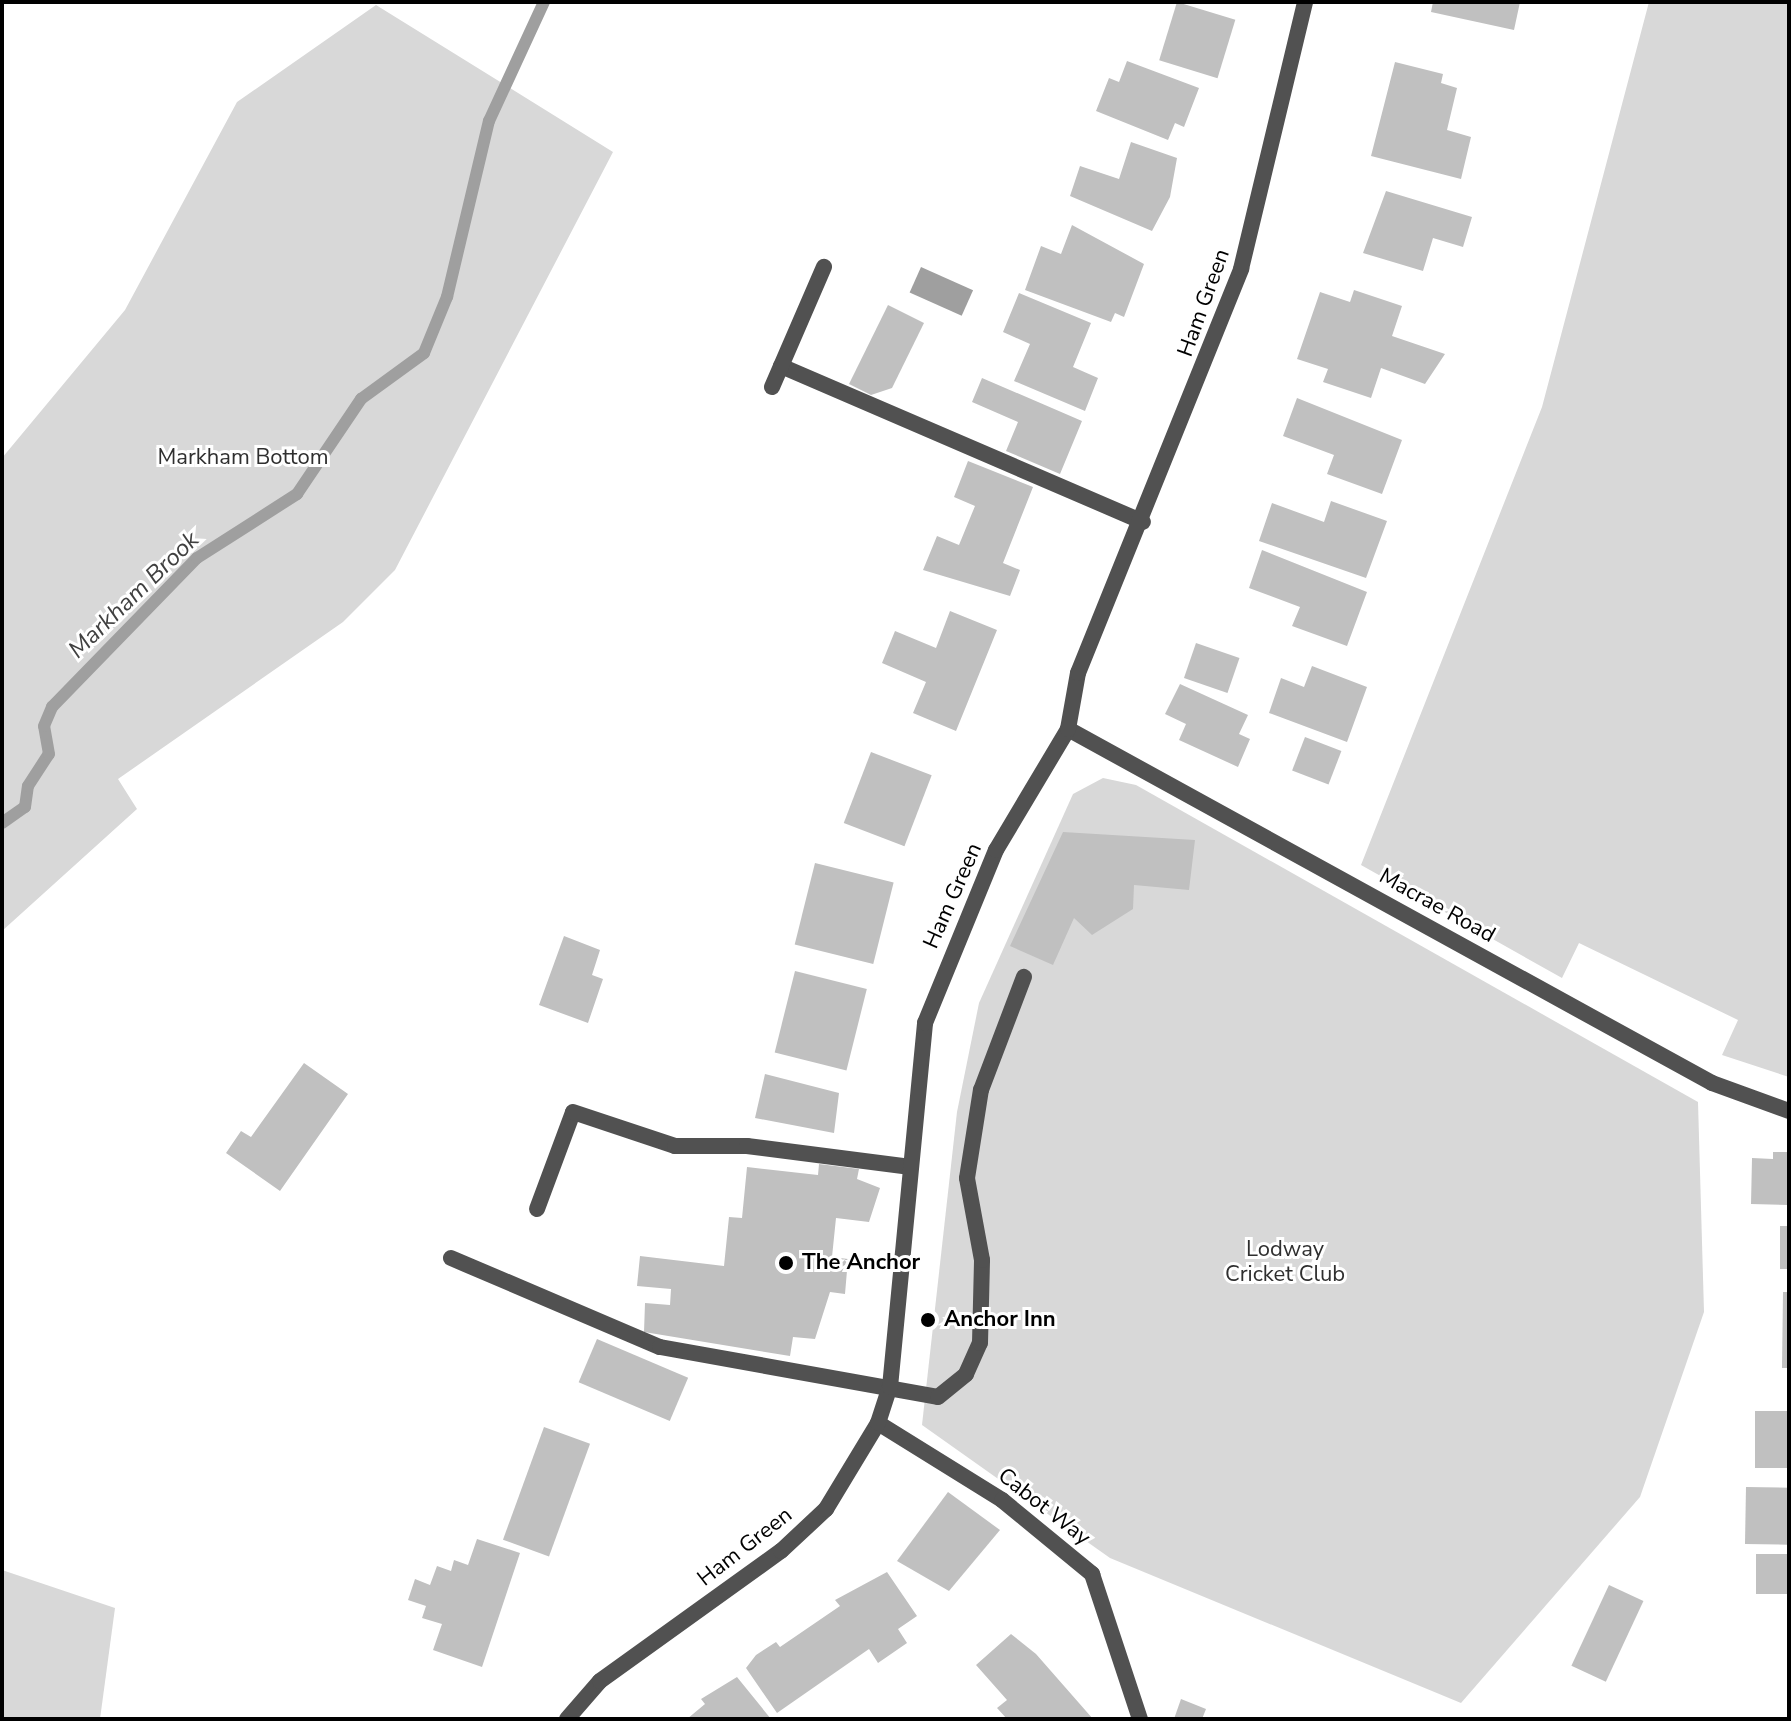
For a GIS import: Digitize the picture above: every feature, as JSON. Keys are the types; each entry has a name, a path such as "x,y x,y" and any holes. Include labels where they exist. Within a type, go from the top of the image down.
{"street":[{"name":"Ham Green","path":"567,1719 600,1681 781,1551 826,1509 878,1423 890,1387 925,1023 996,850 1068,729 1078,673 1143,522 1241,269 1305,2"},
{"path":"772,387 824,267"},
{"path":"781,366 1143,522"},
{"name":"Macrae Road","path":"1068,729 1712,1083 1789,1111"},
{"path":"451,1258 660,1347 938,1397 966,1374 980,1343 982,1260 967,1178 981,1090 1024,977"},
{"path":"537,1209 573,1112 675,1146 747,1146 911,1167"},
{"name":"Cabot Way","path":"878,1423 1002,1500 1092,1574 1140,1719"}],"green space":[{"path":"1649,2 1789,2 1789,1077 1722,1055 1738,1020 1579,943 1562,978 1361,865 1542,407"},
{"name":"Markham Bottom","path":"376,5 613,152 395,570 343,622 118,779 137,809 2,931 2,458 125,310 237,102"},
{"name":"Lodway Cricket Club","path":"1103,778 1136,785 1698,1102 1704,1312 1640,1497 1461,1703 1110,1558 922,1425 957,1112 979,1003 1073,794"},
{"path":"2,1570 115,1608 100,1719 2,1719"}],"shaded area":[{"path":"921,267 973,290 962,316 910,293"}],"building":[{"path":"1177,2 1235,20 1217,78 1159,60"},
{"path":"1433,2 1520,2 1514,30 1431,12"},
{"path":"1127,61 1199,88 1184,127 1175,123 1168,140 1096,111 1109,78 1119,82"},
{"path":"1395,62 1443,74 1441,83 1457,88 1447,130 1471,137 1461,179 1371,156"},
{"path":"1131,142 1177,158 1170,197 1152,231 1070,196 1080,166 1119,179"},
{"path":"1386,191 1472,217 1463,247 1433,238 1423,271 1363,253"},
{"path":"1072,225 1144,264 1124,317 1115,313 1111,322 1025,290 1041,246 1061,254"},
{"path":"1354,290 1402,306 1392,336 1445,354 1425,384 1381,368 1371,398 1323,382 1328,369 1297,359 1320,292 1350,302"},
{"path":"1019,293 1091,323 1073,367 1098,378 1085,411 1014,381 1030,344 1003,332"},
{"path":"888,305 924,323 892,388 871,395 849,384"},
{"path":"982,378 1082,421 1060,474 1006,451 1018,422 972,402"},
{"path":"1297,398 1402,440 1382,494 1327,474 1334,455 1283,436"},
{"path":"968,461 1033,487 1003,563 1020,570 1010,596 923,570 937,536 959,545 975,506 954,497"},
{"path":"1331,501 1387,521 1366,578 1259,541 1272,503 1324,522"},
{"path":"1262,550 1367,592 1347,646 1292,626 1300,607 1249,588"},
{"path":"950,611 997,630 956,731 913,713 926,682 882,663 895,631 936,648"},
{"path":"1196,643 1239,658 1227,693 1184,678"},
{"path":"1312,666 1367,687 1347,742 1269,713 1281,678 1304,687"},
{"path":"1180,684 1248,715 1239,734 1250,739 1238,767 1179,740 1186,724 1165,714"},
{"path":"1305,737 1341,751 1329,785 1292,771"},
{"path":"871,752 932,775 904,846 844,823"},
{"path":"1063,832 1195,840 1189,890 1134,885 1133,909 1092,935 1074,918 1053,965 1010,946"},
{"path":"815,863 894,883 873,964 795,945"},
{"path":"564,936 600,950 592,975 603,979 588,1023 539,1005"},
{"path":"795,971 867,989 846,1070 775,1053"},
{"path":"304,1063 348,1094 280,1191 226,1153 241,1131 251,1137"},
{"path":"765,1074 839,1093 834,1133 755,1118"},
{"path":"1773,1152 1789,1152 1789,1205 1751,1204 1752,1158 1773,1159"},
{"name":"The Anchor","path":"819,1164 859,1169 857,1179 880,1188 869,1222 836,1218 832,1257 848,1259 845,1294 830,1292 815,1339 793,1337 790,1356 644,1332 645,1303 670,1305 671,1289 637,1286 640,1256 724,1266 729,1217 742,1218 747,1167 818,1175"},
{"path":"1780,1226 1789,1226 1789,1269 1780,1269"},
{"path":"1783,1292 1789,1292 1789,1368 1782,1368"},
{"path":"597,1339 688,1378 670,1421 579,1382"},
{"path":"1755,1411 1789,1411 1789,1468 1755,1468"},
{"path":"544,1427 590,1444 549,1557 503,1540"},
{"path":"1746,1487 1789,1488 1788,1545 1745,1544"},
{"path":"948,1492 1000,1530 949,1591 897,1561"},
{"path":"477,1539 520,1553 482,1667 433,1650 442,1624 422,1618 426,1606 408,1600 415,1579 430,1585 437,1566 451,1571 454,1560 468,1565"},
{"path":"1756,1554 1789,1554 1789,1594 1756,1594"},
{"path":"887,1572 917,1616 898,1629 907,1643 878,1663 869,1649 777,1713 746,1668 756,1655 776,1642 780,1647 840,1606 835,1600"},
{"path":"1609,1585 1643,1601 1606,1682 1571,1666"},
{"path":"1011,1634 1036,1654 1093,1719 1007,1719 997,1708 1007,1700 976,1665"},
{"path":"737,1677 771,1719 687,1719 705,1704 701,1699"},
{"path":"1181,1699 1206,1709 1202,1719 1174,1719"}],"waterway":[{"name":"Markham Brook","path":"2,823 25,807 28,786 49,754 44,726 52,707 197,558 297,494 361,399 424,353 447,297 489,121 544,2"}],"place":[{"name":"The Anchor","path":"786,1263"},
{"name":"Anchor Inn","path":"928,1320"}]}
